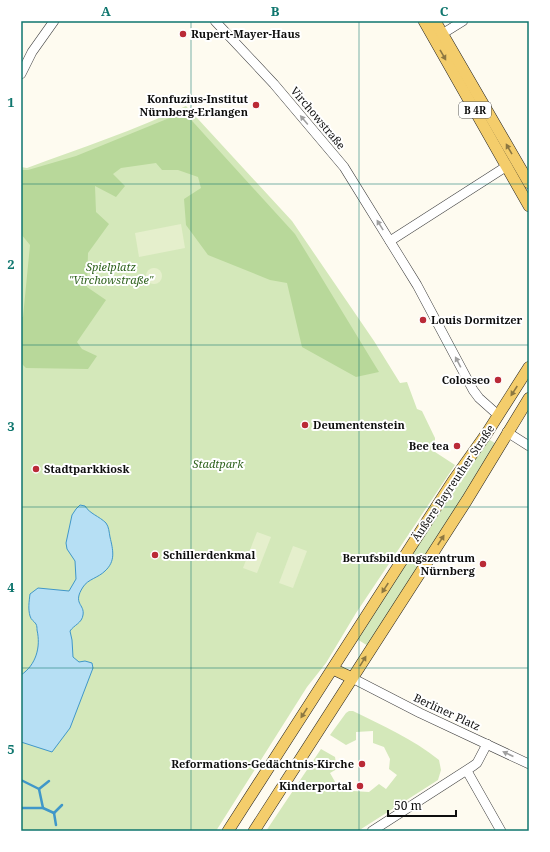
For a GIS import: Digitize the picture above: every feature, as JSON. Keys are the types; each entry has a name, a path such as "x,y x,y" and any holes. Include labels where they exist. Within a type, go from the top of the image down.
{"main road":[{"name":"B 4R","path":"424,21 529,206"},
{"name":"B 4R","path":"435,21 529,183"},
{"name":"Äußere Bayreuther Straße","path":"228,831 529,367"},
{"name":"Äußere Bayreuther Straße","path":"254,831 467,500 529,398"},
{"path":"333,669 352,678"}],"street":[{"path":"21,74 32,52 54,21"},
{"name":"Virchowstraße","path":"214,21 274,84 344,168 417,285 473,390 498,415"},
{"path":"442,34 463,21"},
{"path":"390,241 507,166"},
{"path":"507,432 529,446"},
{"name":"Berliner Platz","path":"352,678 487,744 477,763 467,771 372,831"},
{"path":"487,744 529,764"},
{"path":"467,771 501,831"}],"green space":[{"name":"Stadtpark","path":"186,106 292,221 374,341 400,383 407,382 417,409 422,411 435,438 435,452 455,465 356,613 326,663 307,687 216,831 21,831 21,167 27,168 88,146"},
{"path":"184,112 295,234 379,372 356,377 302,347 287,283 270,280 208,255 186,225 184,199 201,188 198,177 178,170 162,170 156,163 121,168 113,174 125,186 116,197 95,186 96,212 109,224 88,253 87,287 106,300 77,342 82,349 97,356 88,369 26,368 21,363 21,317 23,317 30,245 21,234 21,170 28,170 76,156"},
{"path":"181,224 185,248 139,257 135,233"},
{"path":"154,268 160,270 162,276 160,282 154,284 148,282 146,276 148,270"},
{"path":"488,439 495,443 368,646 357,639 459,481"},
{"path":"257,532 271,537 257,573 243,568"},
{"path":"293,546 307,551 293,588 279,583"},
{"path":"349,711 353,711 398,733 429,752 439,760 441,770 438,780 358,831 266,831 321,749 335,757 337,769 330,773 338,787 344,783 353,791 369,792 379,784 386,789 397,775 389,769 390,759 384,747 373,743 373,731 356,732 356,740 346,745 330,735"}],"water":[{"path":"80,505 85,506 108,526 113,555 111,563 108,567 102,573 85,584 80,593 79,600 83,615 80,622 70,631 73,657 79,662 85,661 92,663 93,668 70,728 52,752 21,742 21,675 34,661 38,649 37,626 31,619 29,613 29,600 30,594 38,588 69,591 76,579 75,561 67,549 66,543 72,515"}],"waterway":[{"path":"21,780 39,789 43,808"},
{"path":"39,789 49,781"},
{"path":"54,813 62,805"},
{"path":"21,808 43,808 54,813"},
{"path":"54,813 56,825"}],"place":[{"name":"Rupert-Mayer-Haus","path":"183,34"},
{"name":"Konfuzius-Institut Nürnberg-Erlangen","path":"256,105"},
{"name":"Louis Dormitzer","path":"423,320"},
{"name":"Colosseo","path":"498,380"},
{"name":"Deumentenstein","path":"305,425"},
{"name":"Bee tea","path":"457,446"},
{"name":"Stadtparkkiosk","path":"36,469"},
{"name":"Schillerdenkmal","path":"155,555"},
{"name":"Berufsbildungszentrum Nürnberg","path":"483,564"},
{"name":"Reformations-Gedächtnis-Kirche","path":"362,764"},
{"name":"Kinderportal","path":"360,786"}],"park label":[{"name":"Spielplatz \"Virchowstraße\"","path":"111,273"}]}
